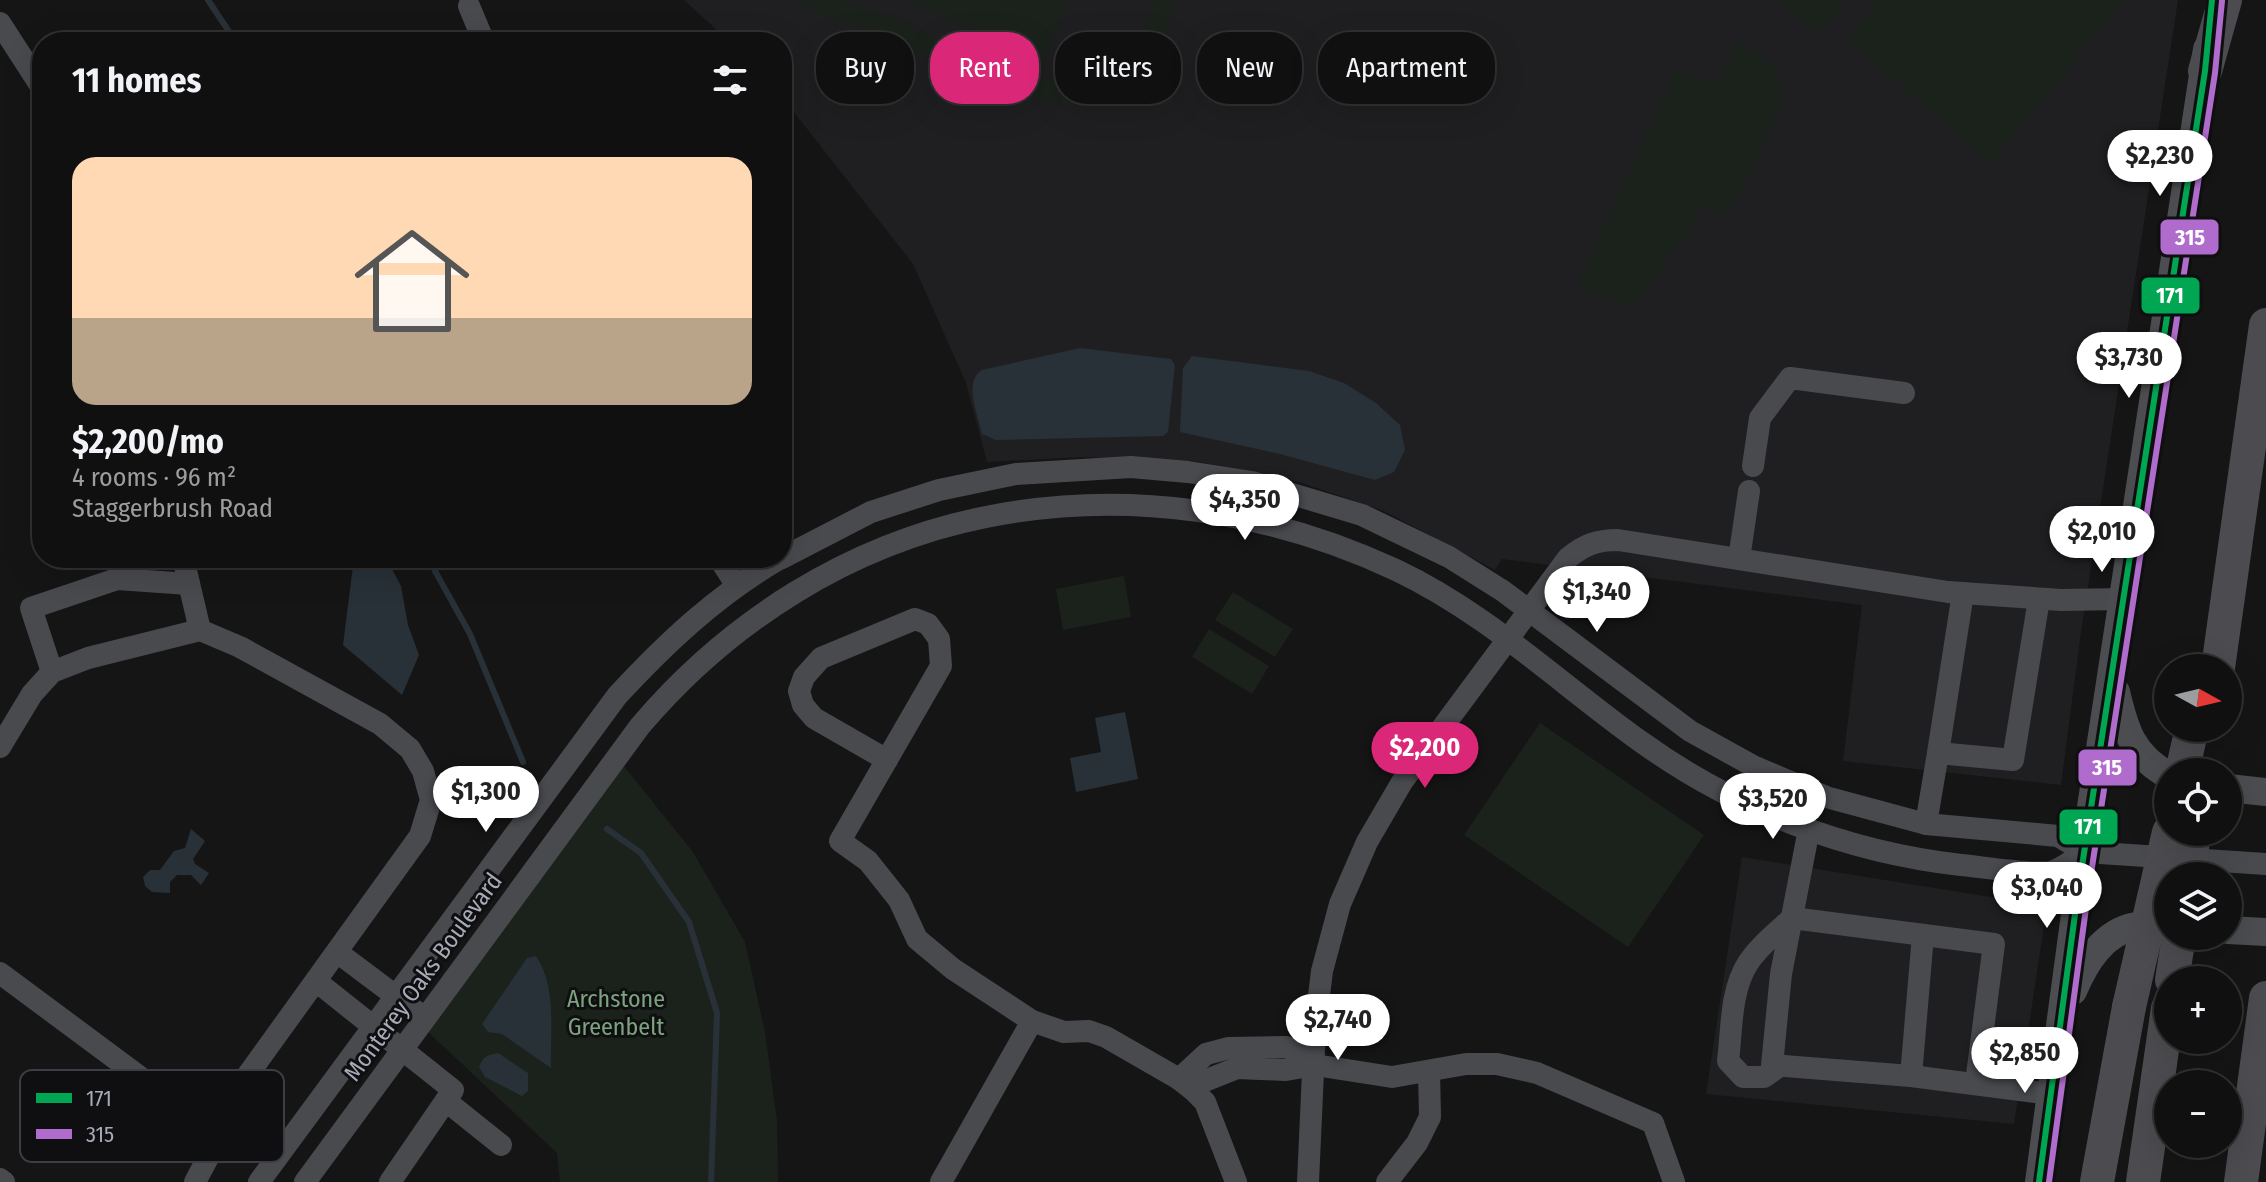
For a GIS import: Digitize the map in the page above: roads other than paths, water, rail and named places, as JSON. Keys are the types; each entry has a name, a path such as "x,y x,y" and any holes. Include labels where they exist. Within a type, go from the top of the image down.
{"highway":[{"path":"2205,71 2225,0"},
{"path":"2220,654 2266,325"},
{"path":"2213,654 2225,615"},
{"path":"2097,1182 2129,1007 2166,846"},
{"path":"2241,1182 2265,1004"},
{"path":"2143,1182 2162,1054"}],"main road":[{"path":"2039,1182 2085,852 2205,71 2212,0"},
{"path":"2113,679 2124,729 2147,763 2154,767"},
{"path":"2242,789 2266,792"},
{"path":"2063,1015 2082,970 2104,942 2120,931 2138,925 2154,926"},
{"path":"2242,931 2266,932"}],"street":[{"path":"469,6 480,32"},
{"path":"0,23 32,73"},
{"path":"1753,466 1760,418 1790,378 1904,393"},
{"name":"Monterey Oaks Boulevard","path":"305,1182 585,799 666,696 731,636 771,607 860,557 966,521 1014,511 1067,505 1155,506 1247,519 1331,542 1400,572 1466,610 1509,638 1639,741 1684,771 1775,817 1874,850 1929,861 2052,872 2085,852 2058,836 1926,824 1826,797 1723,751 1658,709 1486,579 1449,557 1362,515 1252,482 1131,467 1016,474 948,488 871,512 792,553"},
{"path":"1739,559 1749,491"},
{"path":"1308,1182 1315,1028 1322,971 1340,904 1367,842 1402,782 1568,558 1592,542 1639,542 1963,593 2039,599 2125,599"},
{"path":"185,568 200,630"},
{"path":"725,568 737,586"},
{"name":"Monterey Oaks Boulevard","path":"284,1148 617,696 661,648 709,606 766,568"},
{"path":"52,672 31,608 117,579 189,584"},
{"path":"1926,824 1963,593"},
{"path":"1938,753 2013,760 2039,599"},
{"path":"887,760 814,718 803,705 799,691 804,677 821,658 915,619 928,624 939,639 941,666 887,760 840,841 868,861 899,900 917,939 953,969 1032,1021 1064,1032 1089,1031 1106,1037 1186,1084 1205,1102 1236,1182"},
{"path":"0,747 32,694 52,672 88,658 200,630 240,647 380,724 410,749 423,771 431,800 420,836 252,1070"},
{"path":"1809,829 1781,974 1772,1065 1911,1076 2051,1094"},
{"path":"2085,852 2266,864"},
{"path":"1792,918 1994,944 1976,1083"},
{"path":"1781,1065 1764,1077 1743,1077 1728,1061 1740,980 1748,963 1792,918"},
{"path":"1911,1076 1923,935"},
{"path":"337,952 425,1018"},
{"path":"0,973 131,1070"},
{"path":"316,981 453,1090 390,1182"},
{"path":"941,1182 1032,1021"},
{"path":"1186,1084 1202,1082 1237,1068 1286,1070 1315,1065 1392,1077 1466,1064 1518,1067 1653,1123 1674,1182"},
{"path":"1387,1182 1387,1178 1417,1143 1430,1117 1429,1071"},
{"path":"446,1101 501,1145"},
{"path":"195,1182 206,1162"},
{"name":"Monterey Oaks Boulevard","path":"259,1182 274,1162"}],"waterway":[{"path":"208,0 229,32"},
{"path":"434,568 470,634 523,762"},
{"path":"607,829 641,853 689,922 717,1013 711,1182"}],"park label":[{"name":"Archstone Greenbelt","path":"616,1013"}]}
